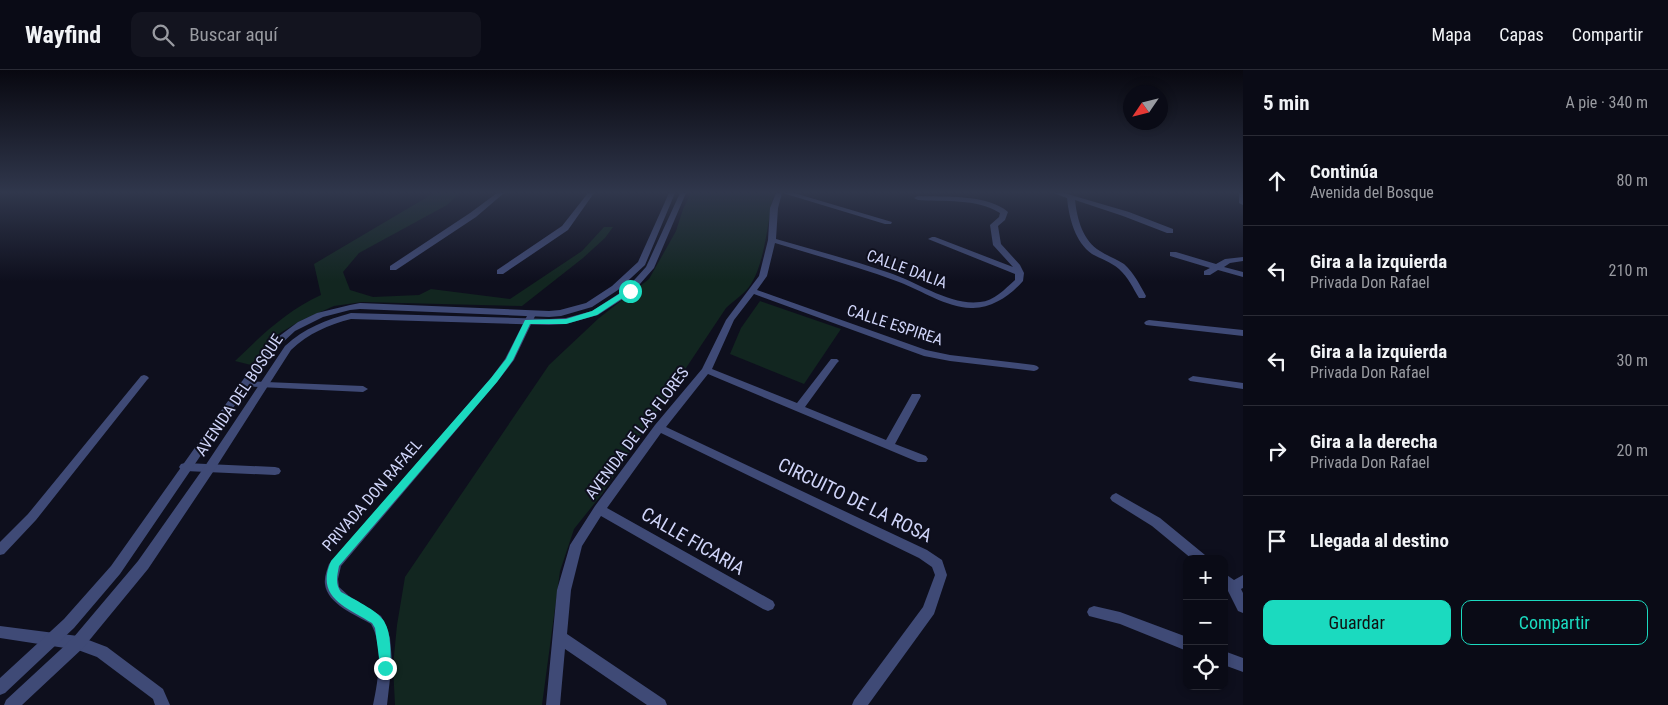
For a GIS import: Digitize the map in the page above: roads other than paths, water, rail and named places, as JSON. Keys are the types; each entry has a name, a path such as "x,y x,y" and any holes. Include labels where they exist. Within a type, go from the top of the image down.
{"street":[{"path":"393,268 461,223"},
{"path":"500,272 565,228 569,223"},
{"name":"AVENIDA DEL BOSQUE","path":"11,705 78,643 143,565 209,469 288,348 301,335 323,323 351,316 530,318 561,313 588,305 616,288 642,263 659,223"},
{"name":"AVENIDA DEL BOSQUE","path":"0,688 56,639 101,588 129,551 245,384 282,337 295,327 315,317 339,309 360,306 433,308 566,321 595,313 630,291 650,268 670,223"},
{"name":"AVENIDA DE LAS FLORES","path":"553,705 564,590 576,545 599,509 659,428 706,370 730,320 763,276 772,240 773,223"},
{"path":"997,223 994,226 996,243 1016,265 1020,273"},
{"path":"1076,223 1091,249 1127,272 1142,296"},
{"path":"1148,223 1170,231"},
{"path":"932,239 1020,273"},
{"name":"CALLE DALIA","path":"772,240 903,280 957,303 970,306 982,305 1001,296 1019,281 1020,273"},
{"path":"1173,254 1243,275"},
{"path":"1207,273 1228,261 1243,259"},
{"name":"CALLE ESPIREA","path":"752,292 924,353 1034,368"},
{"name":"PRIVADA DON RAFAEL","path":"380,705 385,668 380,625 376,620 338,596 332,589 331,577 334,564 510,360 530,318"},
{"path":"1149,323 1243,333"},
{"path":"799,408 834,361"},
{"path":"706,370 922,459"},
{"path":"0,550 32,518 144,378"},
{"path":"1193,379 1243,386"},
{"path":"245,384 363,389"},
{"path":"889,445 916,396"},
{"name":"CIRCUITO DE LA ROSA","path":"659,428 923,554 937,564 941,575 928,610 860,705"},
{"path":"186,467 275,472"},
{"path":"1116,498 1156,522 1196,555"},
{"name":"CALLE FICARIA","path":"599,509 768,605"},
{"path":"1234,582 1243,608"},
{"path":"1094,612 1120,618 1183,642"},
{"path":"0,632 78,643 102,652 158,694 163,705"},
{"path":"560,637 660,705"},
{"path":"1228,659 1243,665"}]}
